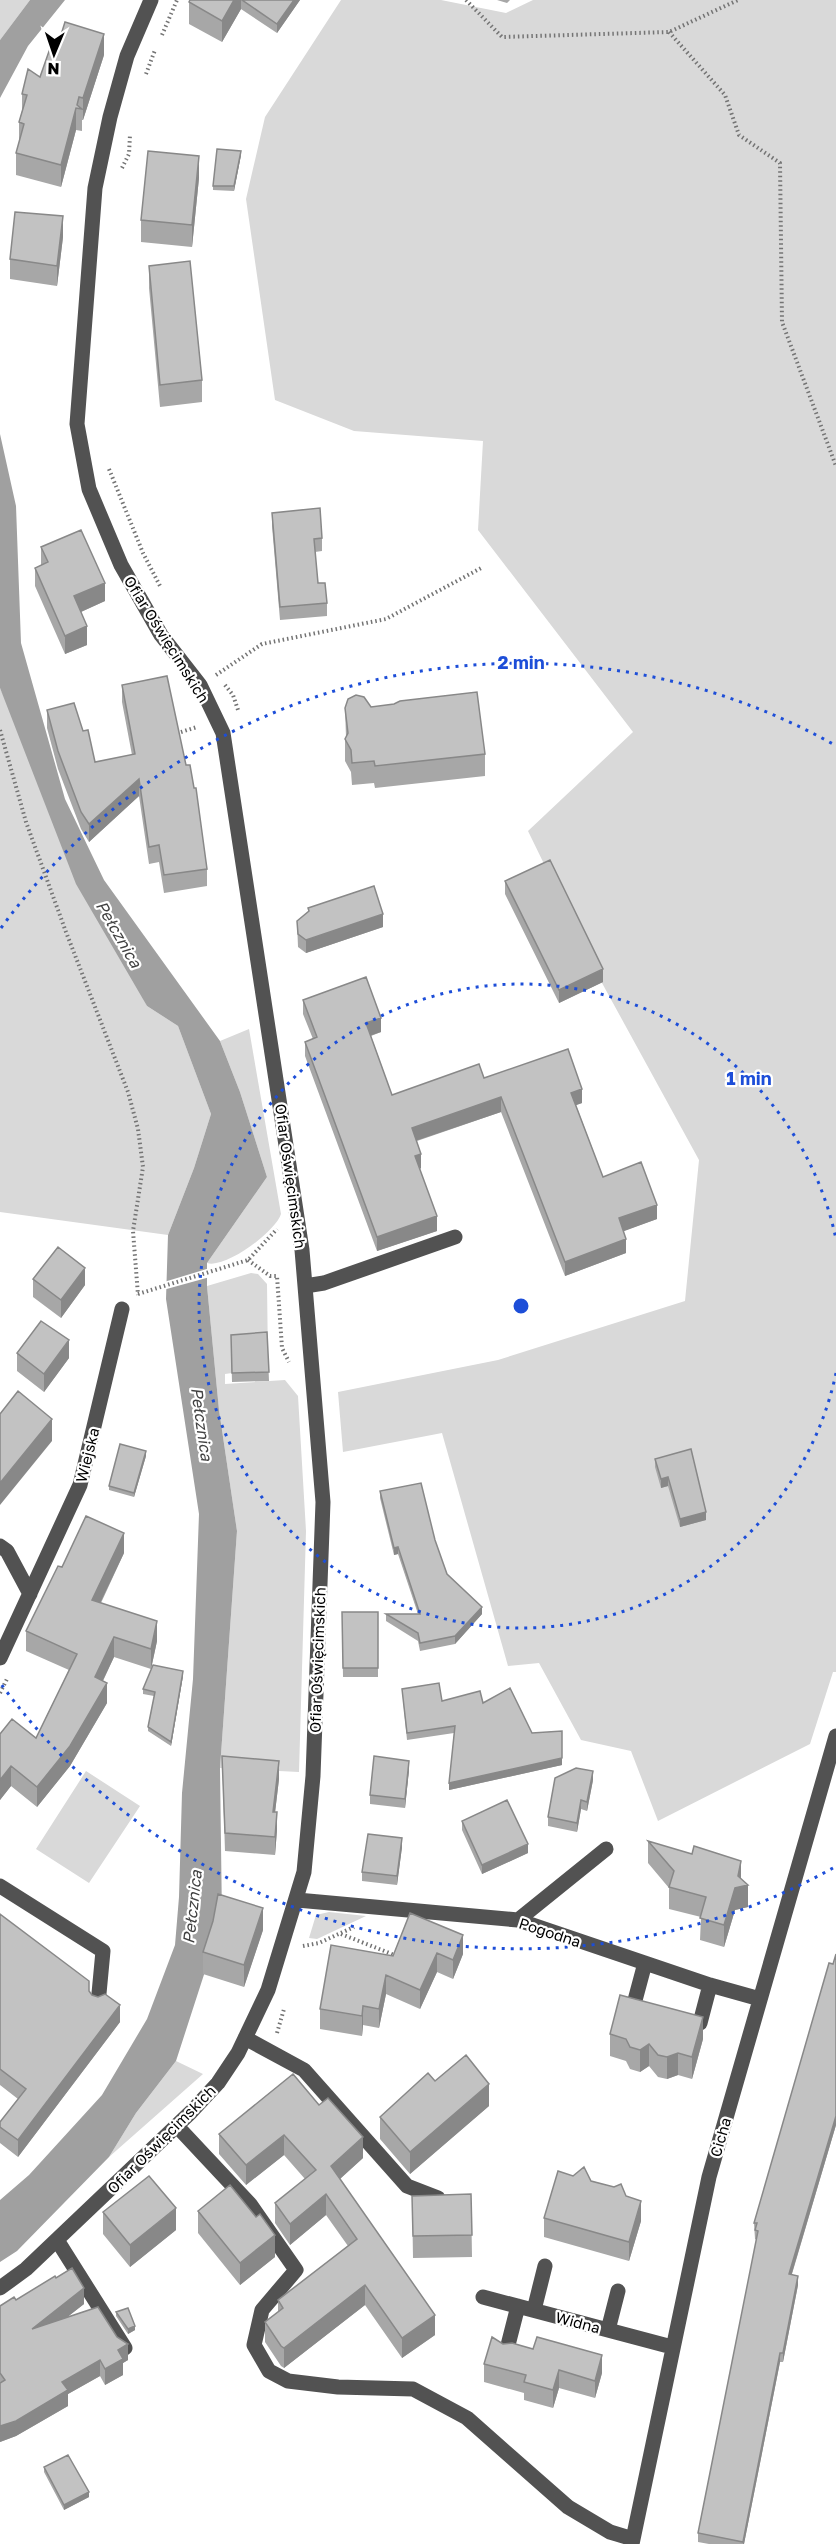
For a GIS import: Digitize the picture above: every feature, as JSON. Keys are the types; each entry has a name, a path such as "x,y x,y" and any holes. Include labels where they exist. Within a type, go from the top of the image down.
{"street":[{"name":"Ofiar Oświęcimskich","path":"0,2288 26,2269 177,2126 218,2083 238,2053 268,1990 297,1900 304,1872 313,1776 323,1502 305,1286 292,1180 223,733 200,685 161,635 121,565 89,489 77,424 95,188 110,117 127,56 151,0"},
{"path":"305,1286 324,1284 455,1237"},
{"name":"Wiejska","path":"0,1658 80,1485 122,1309"},
{"path":"0,1546 7,1551 30,1594"},
{"name":"Cicha","path":"632,2541 709,2177 836,1736"},
{"path":"518,1920 606,1849"},
{"path":"0,1886 104,1951 98,2004"},
{"name":"Pogodna","path":"297,1900 518,1920 710,1985 760,1999"},
{"path":"634,2004 645,1963"},
{"path":"700,2023 710,1985"},
{"path":"245,2038 304,2070 407,2186 438,2198"},
{"path":"177,2126 250,2204 296,2270 262,2310 254,2345 269,2371 288,2380 338,2387 413,2389 467,2418 568,2507 610,2532 632,2541"},
{"path":"57,2240 125,2348"},
{"path":"534,2310 545,2266"},
{"path":"608,2330 618,2291"},
{"name":"Widna","path":"483,2297 672,2347"},
{"path":"506,2353 518,2306"}],"path":[{"path":"160,39 177,0"},
{"path":"466,0 502,37 669,32 738,0"},
{"path":"669,32 725,95 739,135 780,163 782,322 836,466"},
{"path":"144,79 156,48"},
{"path":"121,171 129,154 130,133"},
{"path":"107,466 143,553 163,591"},
{"path":"200,685 261,644 386,619 483,567"},
{"path":"213,668 232,695 240,716"},
{"path":"181,732 201,726"},
{"path":"0,730 26,822 128,1092 138,1129 143,1150 143,1167 133,1231 138,1294 248,1260 277,1229 282,1227"},
{"path":"248,1260 270,1276 277,1276 282,1348 292,1369 298,1371 311,1367"},
{"path":"302,1946 319,1943 359,1925"},
{"path":"340,1934 397,1956"}],"shaded area":[{"path":"0,0 30,0 0,40"},
{"path":"341,0 441,0 506,13 533,0 836,0 836,1672 833,1672 810,1744 658,1821 631,1751 581,1740 539,1663 508,1666 442,1433 343,1452 338,1392 498,1360 685,1301 699,1160 602,983 528,831 633,732 478,530 483,441 354,431 275,400 246,199 265,117"},
{"path":"0,688 147,1006 178,1026 211,1114 194,1168 168,1235 0,1212"},
{"path":"249,1029 281,1214 270,1230 237,1255 215,1263 207,1263 267,1177 240,1092 220,1041"},
{"path":"251,1273 258,1274 267,1284 268,1362 231,1344 232,1373 225,1374 225,1384 285,1380 298,1396 306,1531 299,1772 220,1768 237,1531 219,1410 207,1286"},
{"path":"86,1771 140,1806 89,1883 36,1849"},
{"path":"329,1912 366,1916 317,1939 309,1938 316,1915"},
{"path":"176,2061 203,2074 109,2157 136,2113"}],"water":[{"path":"30,0 65,0 28,46 0,98 0,40"},
{"name":"Pełcznica","path":"0,434 16,506 21,643 65,799 104,880 220,1041 240,1092 267,1177 207,1263 207,1286 219,1410 237,1531 220,1768 222,1919 176,2061 136,2113 109,2157 17,2251 0,2262 0,2200 29,2175 102,2095 147,2019 175,1945 182,1793 193,1679 199,1514 166,1299 168,1235 194,1168 211,1114 178,1026 147,1006 76,884 0,688"}],"pier":[{"path":"210,1268 210,1277 163,1290 164,1282"}],"building":[{"path":"190,0 234,0 222,21 189,2"},
{"path":"242,0 294,0 277,24"},
{"path":"65,22 104,34 83,98 79,97 77,105 82,109 76,108 61,165 16,153 24,124 19,122 27,95 22,94 28,69 40,77 54,37 60,38"},
{"path":"217,149 241,151 234,186 213,186"},
{"path":"148,151 199,156 192,225 141,220"},
{"path":"15,212 63,216 57,266 10,259"},
{"path":"190,261 202,380 160,385 149,266"},
{"path":"320,508 322,538 314,539 318,583 325,583 327,603 280,607 272,513"},
{"path":"81,530 105,583 74,596 87,626 65,636 35,568 48,562 41,547"},
{"path":"167,676 186,765 190,765 194,788 196,788 207,869 164,875 159,845 149,847 139,779 89,824 81,812 58,751 47,710 74,703 83,731 88,730 95,762 135,754 122,685"},
{"path":"477,692 485,754 375,766 374,761 352,763 351,750 345,739 348,733 345,708 348,699 356,695 364,697 371,707 400,701"},
{"path":"550,860 603,969 559,990 505,881"},
{"path":"374,886 383,914 306,940 298,934 297,921 309,911 308,908"},
{"path":"366,977 381,1018 366,1023 392,1095 479,1064 484,1078 568,1049 582,1089 571,1093 603,1177 641,1162 657,1205 619,1218 626,1239 565,1262 501,1097 412,1128 421,1154 415,1156 437,1216 377,1237 305,1042 317,1037 303,1000"},
{"path":"58,1247 85,1268 61,1300 33,1279"},
{"path":"41,1321 69,1340 44,1374 17,1353"},
{"path":"267,1332 269,1372 232,1373 231,1335"},
{"path":"18,1391 52,1419 0,1483 0,1414"},
{"path":"120,1444 146,1451 134,1493 109,1486"},
{"path":"691,1449 706,1512 680,1519 668,1477 661,1479 655,1459"},
{"path":"421,1483 435,1540 447,1574 482,1607 455,1636 420,1643 418,1633 386,1614 420,1614 398,1547 394,1548 380,1491"},
{"path":"86,1516 124,1533 92,1600 157,1621 151,1649 114,1637 95,1677 107,1683 70,1746 37,1787 11,1766 0,1780 0,1734 12,1719 36,1738 77,1654 26,1631 58,1566 62,1567"},
{"path":"342,1612 378,1612 378,1668 343,1668"},
{"path":"153,1665 183,1671 171,1742 148,1727 155,1692 143,1689"},
{"path":"439,1683 442,1701 480,1691 483,1703 510,1688 532,1733 562,1731 562,1758 449,1783 455,1726 407,1733 402,1689"},
{"path":"222,1756 279,1761 273,1812 277,1812 275,1837 225,1833"},
{"path":"374,1756 409,1761 405,1799 370,1795"},
{"path":"576,1768 593,1771 587,1802 581,1800 577,1823 548,1817 555,1778"},
{"path":"507,1800 528,1844 482,1865 462,1821"},
{"path":"368,1834 402,1838 397,1876 362,1872"},
{"path":"648,1841 692,1854 694,1846 741,1861 738,1876 748,1885 735,1888 724,1925 700,1918 706,1897 669,1887 674,1871"},
{"path":"218,1894 263,1908 244,1965 203,1952 213,1921"},
{"path":"410,1913 463,1935 453,1960 437,1953 420,1990 386,1975 379,2009 363,2006 362,2016 320,2009 331,1945 393,1956"},
{"path":"0,1914 89,1981 89,1991 92,1995 98,1997 105,1994 120,2005 18,2140 0,2127 0,2122 26,2089 0,2069"},
{"path":"836,1954 836,2116 789,2274 798,2276 783,2353 780,2353 743,2542 698,2533 758,2231 755,2230 757,2223 754,2223 829,1963 833,1964"},
{"path":"620,1995 703,2017 692,2057 678,2053 667,2057 658,2055 649,2044 640,2050 630,2047 626,2039 610,2034"},
{"path":"466,2055 489,2084 410,2152 380,2117 428,2073 435,2081"},
{"path":"293,2074 319,2105 328,2098 363,2137 331,2166 435,2315 402,2338 365,2285 284,2348 265,2322 283,2308 278,2300 357,2239 326,2194 290,2224 275,2203 316,2170 284,2135 246,2165 219,2134"},
{"path":"584,2167 591,2181 614,2187 621,2184 626,2196 641,2201 629,2242 544,2218 558,2171 573,2176"},
{"path":"149,2176 176,2208 130,2245 103,2212"},
{"path":"230,2185 256,2217 260,2214 275,2235 240,2263 198,2211"},
{"path":"471,2194 472,2235 413,2236 412,2196"},
{"path":"72,2268 84,2288 32,2329 98,2307 117,2337 128,2344 118,2350 123,2359 105,2369 100,2360 62,2382 68,2390 16,2421 0,2426 0,2383 5,2380 0,2373 0,2306 14,2297 16,2300"},
{"path":"128,2308 135,2326 128,2329 116,2312"},
{"path":"492,2337 503,2344 512,2343 533,2349 537,2337 602,2355 595,2381 559,2370 553,2390 524,2382 526,2375 484,2364"},
{"path":"68,2455 89,2492 64,2505 44,2467"}]}
